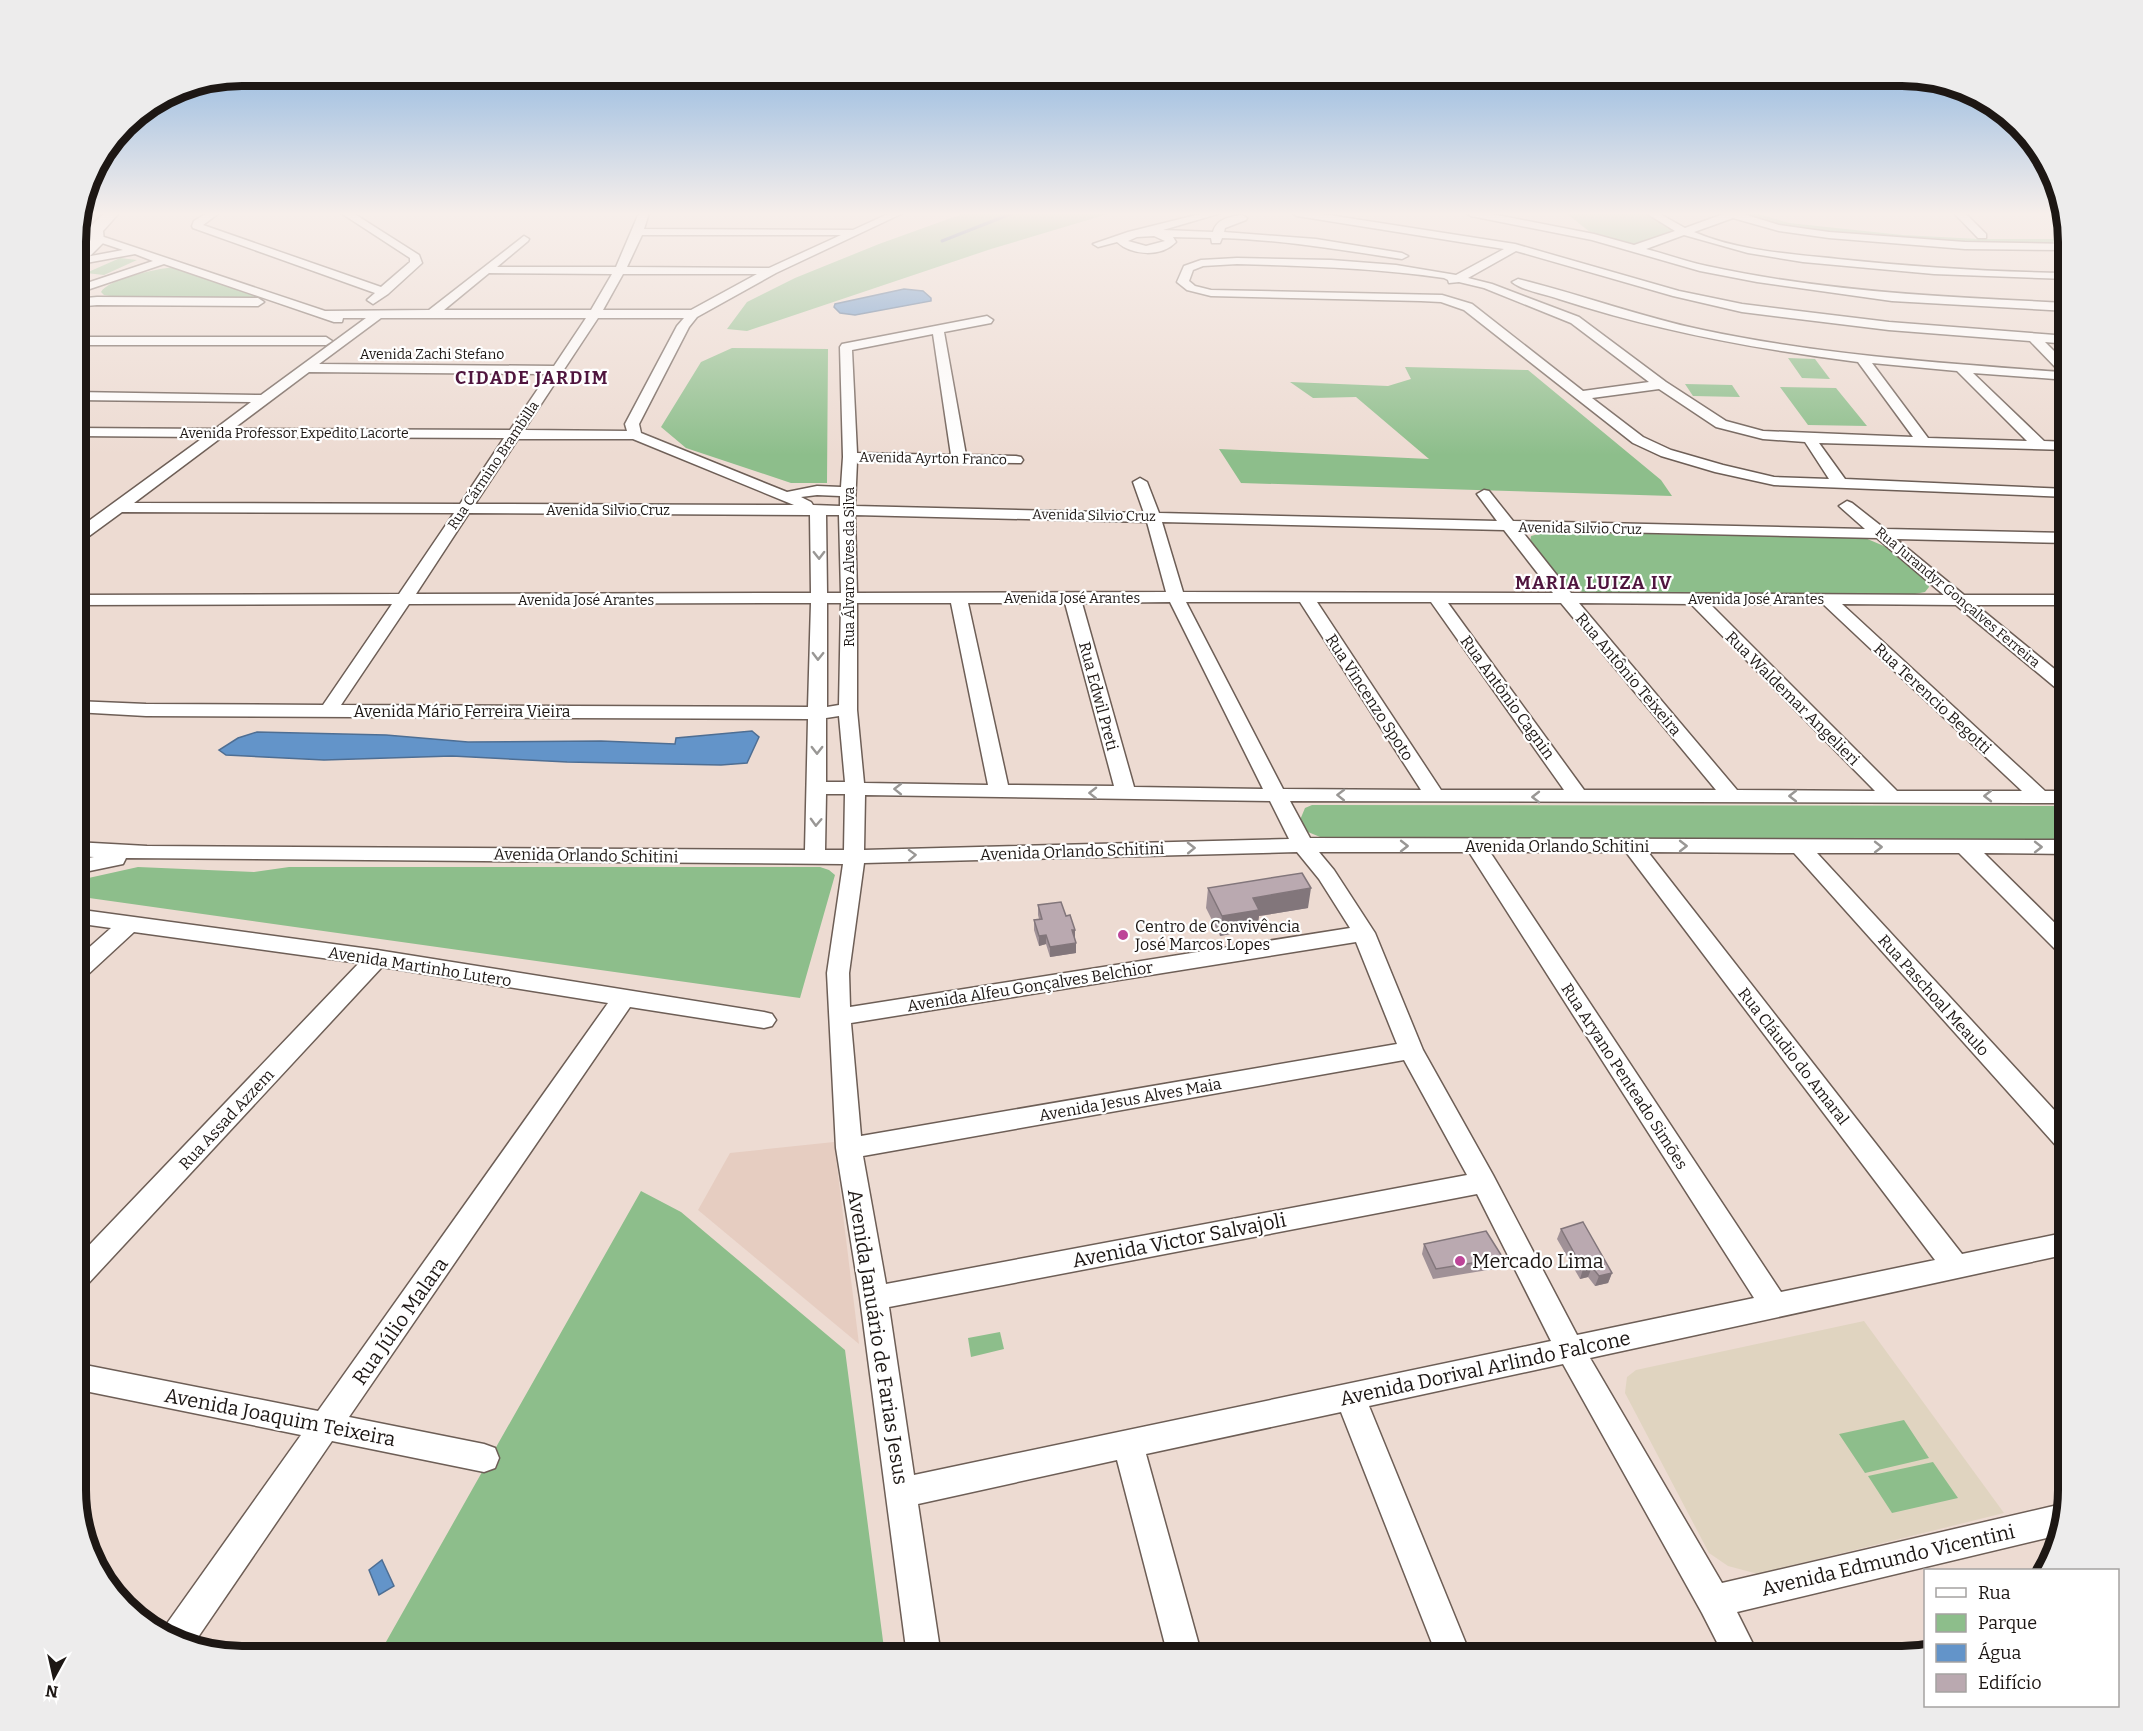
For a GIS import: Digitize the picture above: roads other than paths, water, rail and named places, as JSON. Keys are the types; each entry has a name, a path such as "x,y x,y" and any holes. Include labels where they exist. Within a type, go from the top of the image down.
{"street":[{"path":"266,294 326,314 358,328"},
{"path":"356,313 382,294"},
{"path":"434,313 457,294"},
{"name":"Rua Cármino Brambilla","path":"328,711 405,600 605,294"},
{"path":"730,294 693,314 683,326 632,424 635,435 818,510 815,856"},
{"path":"1253,294 1428,297 1468,308 1638,440 1666,453 1720,469 1774,481 2058,493"},
{"path":"1428,297 1433,294"},
{"path":"1508,294 1573,319 1661,385 1721,424 1763,435 1809,438 2058,446"},
{"path":"1556,294 1605,310 1735,323 1889,326 2058,339"},
{"path":"1676,294 1735,323 1861,357 1962,369 2058,374"},
{"path":"2010,294 2058,306"},
{"path":"86,295 97,302"},
{"path":"86,302 258,302"},
{"path":"1573,319 1605,310"},
{"path":"86,531 380,313"},
{"path":"326,314 693,314"},
{"path":"959,458 938,330 987,320"},
{"name":"Rua Álvaro Alves da Silva","path":"854,857 855,788 848,710 847,502 850,457 846,347 938,330"},
{"path":"2034,338 2058,363"},
{"path":"86,341 326,341"},
{"path":"1861,357 1924,442"},
{"name":"Avenida Zachi Stefano","path":"308,368 556,370"},
{"path":"1962,369 2040,445"},
{"path":"1580,395 1661,385"},
{"path":"86,396 256,398"},
{"name":"Avenida Professor Expedito Lacorte","path":"86,432 635,435"},
{"path":"1809,438 1841,485"},
{"name":"Avenida Ayrton Franco","path":"850,457 1016,460"},
{"path":"1140,482 1153,516 1176,598 1277,795 1303,845 1327,875 1364,933 1412,1050 1484,1182 1570,1350 1738,1646"},
{"path":"786,498 802,490 816,489 847,502"},
{"name":"Rua Antônio Teixeira","path":"1484,494 1566,598 1731,796"},
{"name":"Avenida Silvio Cruz","path":"119,507 818,510 847,502 1153,516 2058,538"},
{"name":"Rua Jurandyr Gonçalves Ferreira","path":"1847,506 2058,681"},
{"name":"Avenida José Arantes","path":"86,600 819,600 1072,597 2058,600"},
{"name":"Rua Edwil Preti","path":"1072,597 1126,794"},
{"name":"Rua Vincenzo Spoto","path":"1305,597 1435,796"},
{"name":"Rua Antônio Cagnin","path":"1436,598 1579,797"},
{"path":"959,599 999,791"},
{"name":"Rua Waldemar Angelieri","path":"1696,599 1891,796"},
{"name":"Rua Terencio Begotti","path":"1827,599 2039,796"},
{"name":"Avenida Mário Ferreira Vieira","path":"86,707 134,710 328,711 817,713 848,710"},
{"path":"817,788 1126,794 2058,797"},
{"name":"Avenida Orlando Schitini","path":"86,850 147,853 854,857 1303,845 2058,847"},
{"name":"Rua Aryano Penteado Simões","path":"1476,846 1774,1305"},
{"name":"Rua Cláudio do Amaral","path":"1632,846 1956,1267"},
{"name":"Rua Paschoal Meaulo","path":"1800,847 2058,1131"},
{"path":"1965,847 2058,939"},
{"path":"86,865 147,853"},
{"name":"Avenida Januário de Farias Jesus","path":"854,857 838,973 849,1148 903,1492 923,1646"},
{"name":"Avenida Martinho Lutero","path":"86,917 377,958 764,1020"},
{"path":"86,962 129,924"},
{"name":"Avenida Alfeu Gonçalves Belchior","path":"839,1017 1364,933"},
{"name":"Rua Assad Azzem","path":"86,1268 377,958"},
{"name":"Rua Júlio Malara","path":"180,1633 623,999"},
{"name":"Avenida Jesus Alves Maia","path":"849,1148 1412,1050"},
{"name":"Avenida Victor Salvajoli","path":"874,1298 1484,1182"},
{"name":"Avenida Dorival Arlindo Falcone","path":"903,1492 2058,1245"},
{"name":"Avenida Joaquim Teixeira","path":"86,1378 484,1458"},
{"path":"1350,1396 1450,1646"},
{"path":"1128,1444 1182,1646"},
{"name":"Avenida Edmundo Vicentini","path":"1714,1601 2055,1521"}],"water":[{"path":"882,294 926,294 931,298 931,301 855,315 840,313 834,307 835,304"},
{"path":"752,731 759,737 747,763 721,765 567,762 452,756 324,760 226,755 219,750 238,738 257,732 386,735 468,742 601,741 675,744 676,738"},
{"path":"382,1560 394,1586 379,1595 369,1570"}],"place":[{"name":"Centro de Convivência José Marcos Lopes","path":"1123,935"},
{"name":"Mercado Lima","path":"1460,1261"}],"district":[{"name":"CIDADE JARDIM","path":"532,378"},
{"name":"MARIA LUIZA IV","path":"1594,583"}]}
